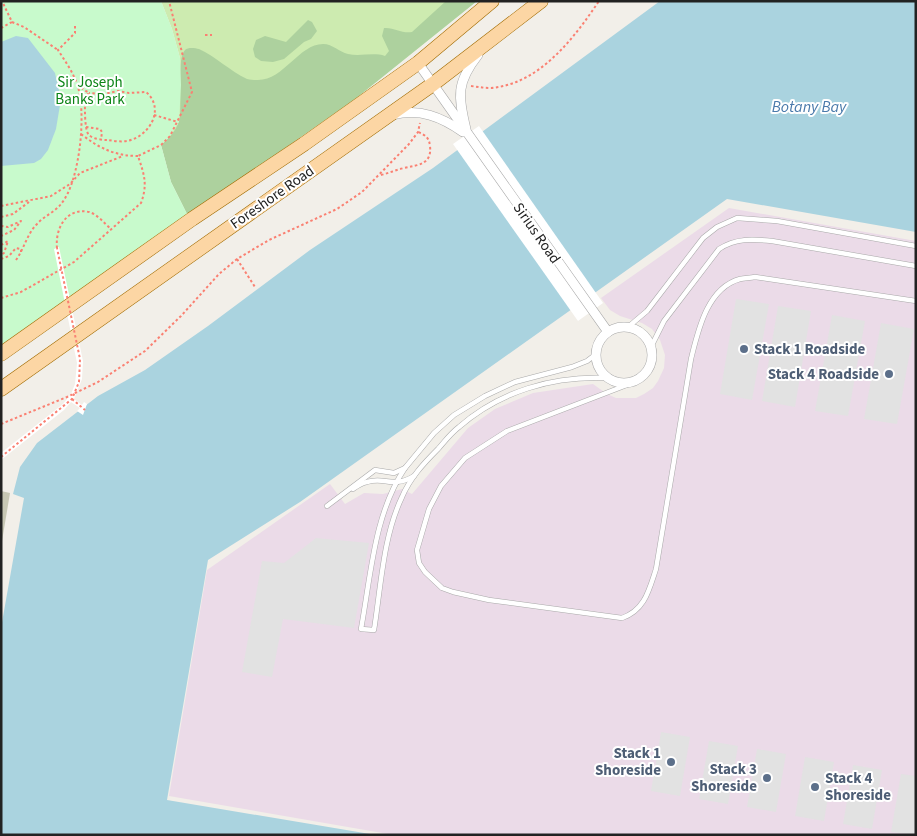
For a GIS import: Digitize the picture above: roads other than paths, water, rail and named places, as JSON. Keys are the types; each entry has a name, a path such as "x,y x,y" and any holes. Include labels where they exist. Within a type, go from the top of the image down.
{"main road":[{"name":"Foreshore Road","path":"1,354 184,225 304,144 418,62 492,1"},
{"name":"Foreshore Road","path":"1,389 432,84 541,1"}],"street":[{"name":"Sirius Road","path":"467,134 461,98 462,78 474,60 494,37"},
{"name":"Sirius Road","path":"418,62 608,332"},
{"name":"Sirius Road","path":"385,117 404,112 416,111 426,113 451,124 467,134"},
{"path":"621,327 628,327 642,334 651,347 651,365 640,379 632,383 623,384 606,378 600,372 596,364 595,354 601,338 608,332 621,327"}],"lane":[{"path":"628,327 647,311 703,238 717,227 737,218 777,221 916,246"},
{"path":"651,347 664,321 719,249 729,242 746,240 772,241 916,266"},
{"path":"632,383 507,430 465,458 441,486 423,524 417,550 419,563 431,580 442,588 453,592 489,600 622,618 632,615 641,606 656,569 691,359 698,330 712,300 725,288 738,280 756,277 916,301"},
{"path":"414,475 402,496 386,544 374,630 361,628 381,523 395,483 434,433 454,415 484,396 516,382 572,367 587,361 595,354"},
{"path":"347,492 368,482 395,483 406,481 414,475 459,426 492,404 534,386 570,378 606,378"},
{"path":"327,506 375,470 394,473 405,468"}],"water":[{"name":"Botany Bay","path":"660,1 916,1 916,232 727,199 300,502 208,560 167,800 376,835 1,835 1,628 24,498 13,494 20,467 37,443 98,396 145,370 310,250 433,168"},
{"path":"16,36 28,38 55,73 61,99 56,129 48,150 41,159 34,163 1,166 1,42"}],"place":[{"name":"Stack 1 Roadside","path":"744,349"},
{"name":"Stack 4 Roadside","path":"889,374"},
{"name":"Stack 1 Shoreside","path":"671,762"},
{"name":"Stack 3 Shoreside","path":"767,778"},
{"name":"Stack 4 Shoreside","path":"815,787"}],"park label":[{"name":"Sir Joseph Banks Park","path":"90,90"}]}
